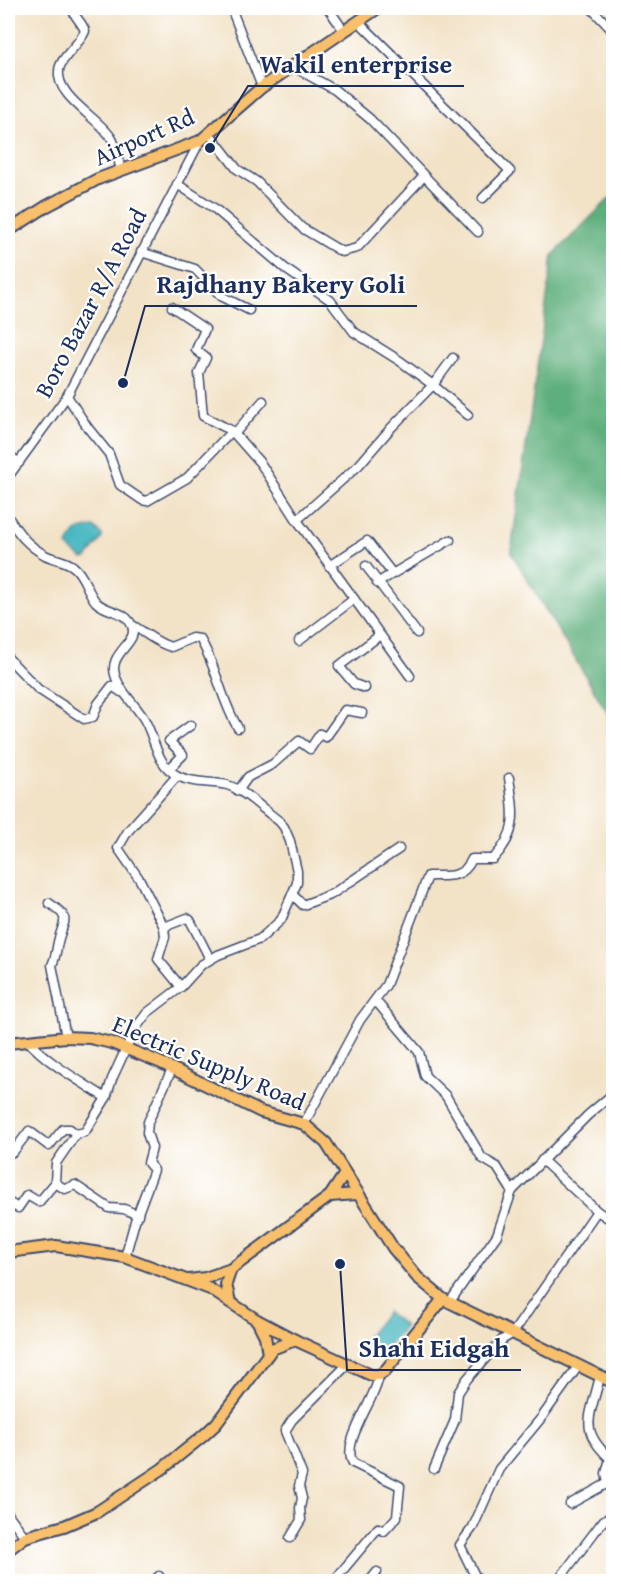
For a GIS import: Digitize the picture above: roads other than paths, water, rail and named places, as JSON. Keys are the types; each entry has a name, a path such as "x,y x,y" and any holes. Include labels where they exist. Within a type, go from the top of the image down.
{"main road":[{"name":"Airport Rd","path":"8,231 47,206 98,179 200,141 262,87 378,8"},
{"name":"Electric Supply Road","path":"8,1043 66,1037 90,1038 126,1049 261,1112 304,1124 326,1143 357,1194 417,1277 446,1301 614,1383"},
{"path":"189,1280 206,1278 231,1269 330,1196 345,1175"},
{"path":"330,1196 357,1194"},
{"path":"8,1252 56,1246 125,1257 210,1289 257,1320 295,1340 371,1375 379,1376 446,1301"},
{"path":"230,1302 226,1284 231,1269"},
{"path":"257,1320 265,1336 268,1354"},
{"path":"8,1550 25,1537 64,1526 97,1512 162,1469 216,1424 268,1354 277,1346 295,1340"}],"street":[{"path":"72,8 85,32 60,66 58,71 60,78 63,87 79,106 112,138 121,170"},
{"path":"231,8 262,87"},
{"path":"328,8 344,31"},
{"path":"591,8 614,32"},
{"path":"358,21 510,171 483,198"},
{"path":"292,66 335,90 370,119 478,232"},
{"path":"209,133 237,169 256,182 302,228 342,252 357,248 423,177"},
{"name":"Boro Bazar R/A Road","path":"8,477 67,396 200,141"},
{"path":"177,184 214,208 287,270 330,300 354,332 433,385 468,415"},
{"path":"141,252 195,268 221,296 249,310"},
{"path":"172,307 205,329 196,350 206,358 199,373 203,416 233,432 261,464 329,566 380,631 379,634 410,676"},
{"path":"297,520 359,465 433,385 453,358"},
{"path":"67,396 109,454 120,484 142,500 147,501 187,478 263,401"},
{"path":"8,454 19,463"},
{"path":"8,517 22,539 46,555 68,562 77,570 96,601 108,610 115,610 160,644 171,647 192,638 200,639 207,651 228,711 238,728"},
{"path":"377,583 450,540"},
{"path":"329,566 367,541 392,573"},
{"path":"366,566 417,633"},
{"path":"298,641 354,599"},
{"path":"122,692 112,669 115,660 133,636 132,625"},
{"path":"365,688 354,684 339,666 379,634"},
{"path":"8,658 38,689 84,719 93,717 112,686 122,692 135,704 148,726 155,749 163,764 177,776 190,781 228,785 284,827 297,871 297,884 281,920 260,939 201,965 181,987 147,1013 135,1029 106,1098 85,1132 76,1134 56,1163 55,1184 39,1202 27,1195 18,1208 8,1202"},
{"path":"237,791 248,777 273,764 298,741 310,749 321,734 326,737 345,710 362,713"},
{"path":"169,769 183,755 169,741 191,725"},
{"path":"177,776 128,831 118,848 140,880 164,927 165,937 158,959 181,987"},
{"path":"304,1124 360,1020 386,985 429,876 454,876 468,869 472,859 493,859 505,847 514,817 508,778"},
{"path":"293,895 303,905 332,894 399,849"},
{"path":"49,903 64,914 66,921 52,965 53,980 60,1002 66,1037"},
{"path":"164,927 187,918 190,920 210,960"},
{"path":"375,1000 419,1052 426,1076 446,1096 482,1158 497,1167 512,1191"},
{"path":"28,1041 46,1059 106,1098"},
{"path":"125,1257 154,1170 148,1163 152,1148 147,1133 148,1122 172,1069"},
{"path":"446,1301 497,1235 512,1191 614,1093"},
{"path":"8,1152 14,1152 29,1131 49,1146 63,1129 70,1129 76,1134"},
{"path":"543,1160 597,1211 613,1221"},
{"path":"55,1184 65,1189 75,1185 109,1208 124,1209 138,1215"},
{"path":"434,1469 455,1420 458,1393 467,1378 502,1340 513,1333 597,1211"},
{"path":"290,1538 302,1520 300,1508 302,1498 299,1486 302,1474 285,1431 292,1420 348,1364"},
{"path":"478,1581 460,1545 482,1508 499,1469 542,1417 579,1365"},
{"path":"333,1581 378,1528 384,1532 397,1517 400,1486 353,1463 350,1454 361,1416 378,1385 379,1376"},
{"path":"570,1504 611,1485 606,1473 612,1460 590,1435 587,1425 600,1376"},
{"path":"8,1514 25,1537"},
{"path":"558,1581 604,1520 614,1516"},
{"path":"369,1581 377,1572"}],"water":[{"path":"94,527 102,538 87,558 83,559 67,546 77,531"},
{"path":"387,1312 405,1326 381,1355 364,1341"}],"place":[{"name":"Wakil enterprise","path":"210,148"},
{"name":"Rajdhany Bakery Goli","path":"123,383"},
{"name":"Shahi Eidgah","path":"340,1264"}]}
